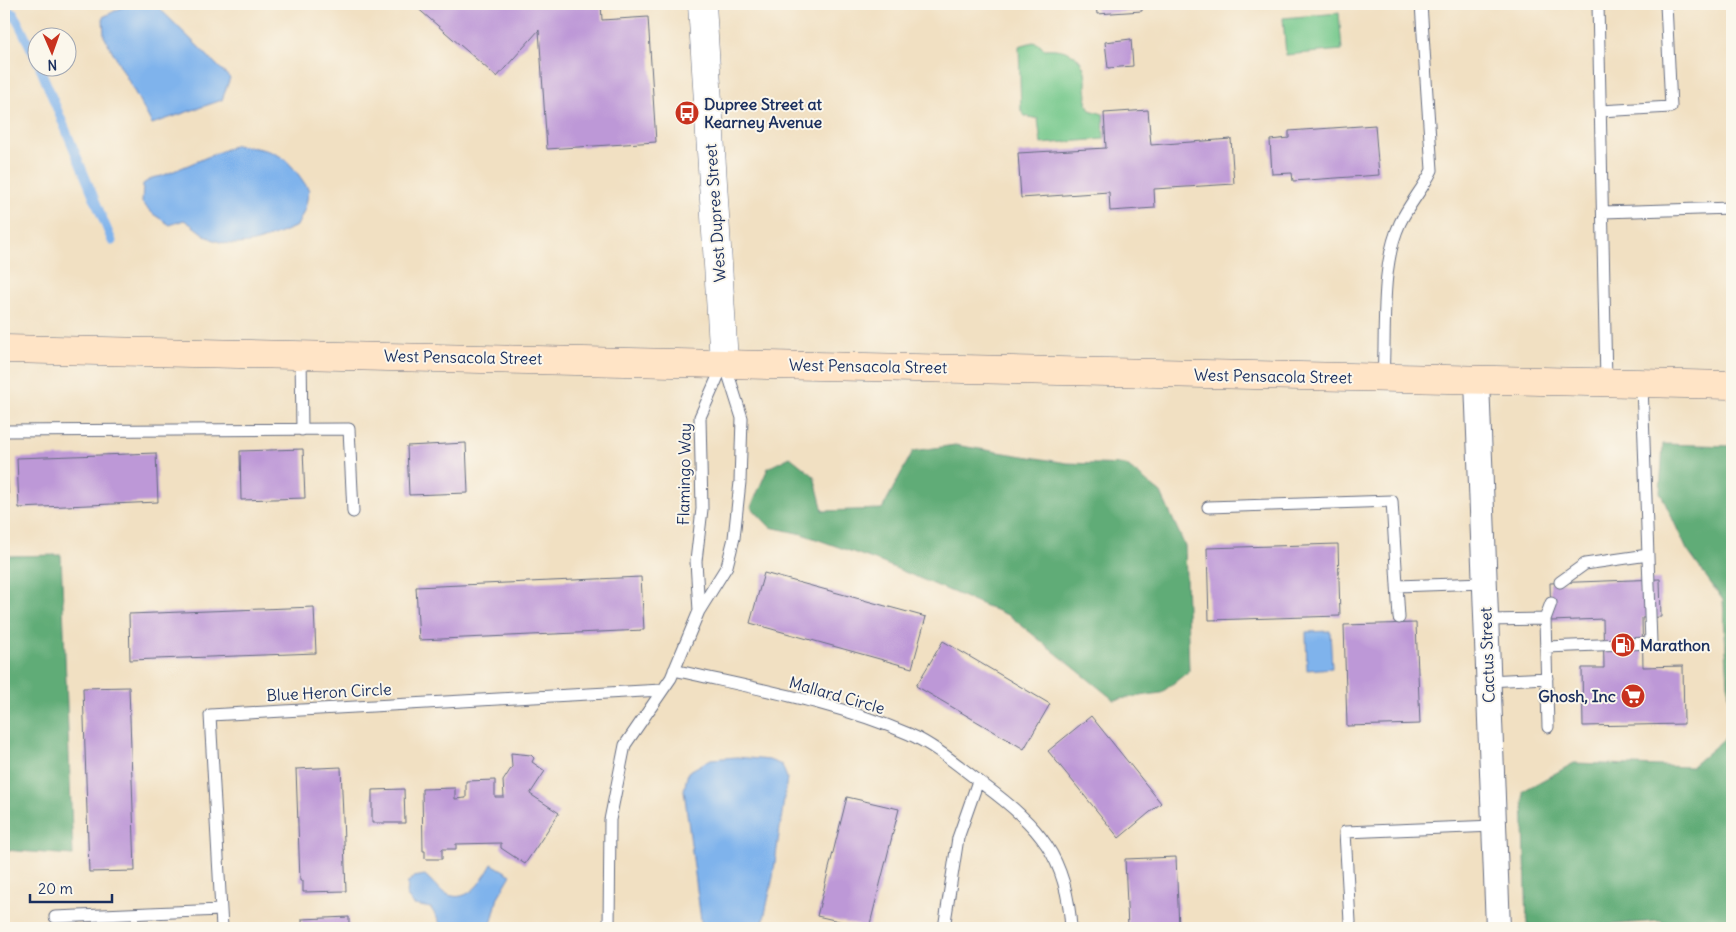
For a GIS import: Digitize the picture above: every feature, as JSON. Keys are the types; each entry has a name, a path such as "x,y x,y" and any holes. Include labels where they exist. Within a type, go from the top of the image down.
{"main road":[{"name":"West Pensacola Street","path":"4,349 724,362 1383,379 1732,385"}],"street":[{"name":"West Dupree Street","path":"702,4 724,362"},
{"name":"Cactus Street","path":"1477,381 1498,928"}],"lane":[{"path":"1383,379 1387,270 1392,244 1400,222 1432,170 1421,4"},
{"path":"1598,4 1606,383"},
{"path":"1600,111 1671,107 1666,4"},
{"path":"1603,212 1732,208"},
{"path":"301,354 302,430"},
{"name":"Flamingo Way","path":"700,611 696,562 702,509 700,417 724,362"},
{"name":"Flamingo Way","path":"609,928 610,820 625,745 674,670 700,611 727,566 734,538 740,482 742,418 724,362"},
{"path":"1546,647 1652,643 1642,384"},
{"path":"4,431 349,430 353,512"},
{"path":"1208,507 1392,501 1399,618"},
{"path":"1560,582 1585,564 1648,555"},
{"path":"1397,586 1484,584"},
{"path":"1548,727 1545,619 1551,603"},
{"path":"1486,620 1545,619"},
{"name":"Mallard Circle","path":"674,670 858,715 911,734 1016,808 1041,835 1059,865 1069,905 1071,928"},
{"path":"1488,681 1547,678"},
{"name":"Blue Heron Circle","path":"222,928 210,715 662,690"},
{"path":"944,928 958,838 978,781"},
{"path":"1350,922 1345,832 1494,826"},
{"path":"55,917 221,910"}],"green space":[{"path":"1339,13 1342,50 1286,55 1283,18"},
{"path":"1033,42 1040,44 1044,49 1069,52 1080,61 1086,76 1086,101 1090,110 1103,114 1104,139 1041,144 1038,119 1025,116 1021,111 1019,46"},
{"path":"1663,444 1732,446 1732,928 1671,928 1661,921 1576,927 1527,925 1523,791 1574,763 1691,767 1731,733 1723,600 1687,550 1660,492"},
{"path":"955,445 1067,463 1126,465 1161,493 1185,546 1189,671 1161,693 1114,700 1010,616 878,561 802,534 770,527 751,507 768,468 790,457 814,476 823,511 882,509 913,451"},
{"path":"61,555 73,855 4,850 4,556"}],"water":[{"path":"129,4 155,4 230,78 222,100 152,124 104,36 103,17"},
{"path":"236,145 272,152 287,161 294,168 309,190 305,209 297,226 256,241 235,244 225,243 210,238 184,220 170,225 153,214 142,203 143,184 152,178 162,176"},
{"path":"1330,631 1332,668 1307,670 1306,632"},
{"path":"737,757 769,760 782,765 787,778 773,877 762,928 702,928 684,790 688,772 711,759"},
{"path":"492,864 511,875 498,897 492,921 487,928 443,928 431,908 414,905 407,896 408,882 414,877 425,875 440,889 450,895 465,895 478,885"}],"building":[{"path":"417,4 601,4 602,20 648,17 656,142 547,149 539,30 497,77 415,6"},
{"path":"1096,4 1142,4 1142,11 1097,14"},
{"path":"1131,39 1133,66 1108,68 1105,42"},
{"path":"1148,110 1151,145 1231,139 1234,184 1154,189 1155,208 1110,211 1109,192 1021,198 1018,153 1106,148 1104,113"},
{"path":"1375,125 1379,175 1293,181 1292,173 1272,174 1270,140 1289,138 1289,131"},
{"path":"466,443 468,493 409,495 407,446"},
{"path":"303,449 305,498 241,500 240,451"},
{"path":"156,453 158,502 19,508 17,458"},
{"path":"4,465 7,465 9,508 4,508"},
{"path":"1338,544 1340,616 1209,620 1207,548"},
{"path":"764,573 926,617 912,668 750,623"},
{"path":"641,577 644,630 419,640 416,587"},
{"path":"1660,579 1661,617 1642,618 1643,667 1683,666 1684,724 1583,726 1582,668 1604,668 1603,619 1551,621 1550,583"},
{"path":"314,607 316,653 130,660 129,614"},
{"path":"1416,623 1420,724 1347,726 1344,625"},
{"path":"943,641 1050,704 1024,749 916,686"},
{"path":"129,687 135,871 89,872 83,688"},
{"path":"1091,716 1161,803 1119,838 1048,751"},
{"path":"511,753 531,755 534,758 532,762 545,771 530,794 559,813 525,864 501,848 501,843 456,844 456,849 442,849 442,859 425,859 425,851 423,851 422,789 455,788 455,799 466,798 466,781 495,780 495,797 504,797 503,781 512,767"},
{"path":"341,767 346,891 303,892 303,881 300,881 296,769"},
{"path":"404,789 405,823 372,823 372,790"},
{"path":"847,797 899,809 869,928 817,916"},
{"path":"1176,857 1179,928 1128,928 1125,859"},
{"path":"349,917 349,928 302,928 302,919"}],"waterway":[{"path":"4,8 14,14 28,43"},
{"path":"44,78 112,241"}],"place":[{"name":"Dupree Street at Kearney Avenue","path":"687,113"},
{"name":"Marathon","path":"1623,645"},
{"name":"Ghosh, Inc","path":"1633,696"}]}
